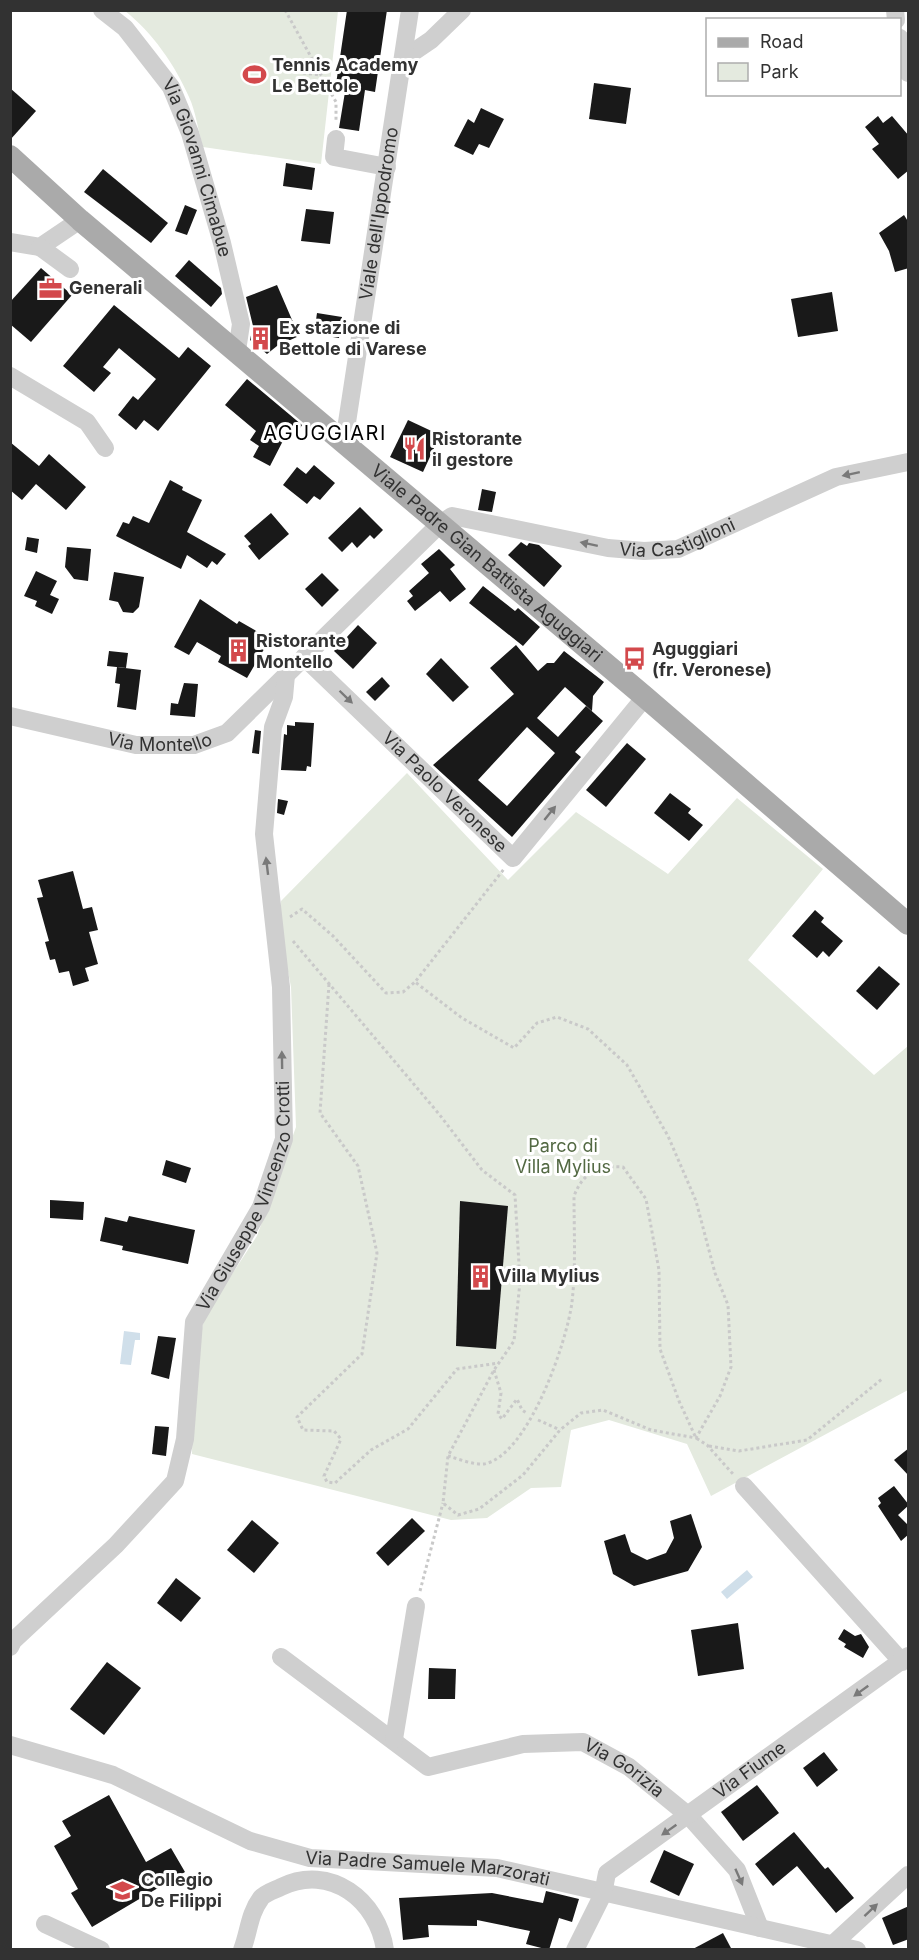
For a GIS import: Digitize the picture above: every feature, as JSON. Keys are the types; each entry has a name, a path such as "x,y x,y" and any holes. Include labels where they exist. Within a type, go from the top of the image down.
{"main road":[{"name":"Viale Padre Gian Battista Aguggiari","path":"10,156 80,220 645,697 909,924"}],"street":[{"name":"Via Giovanni Cimabue","path":"102,10 125,28 171,87 190,133 222,243 241,324 237,351"},
{"name":"Viale dell'Ippodromo","path":"344,442 410,10"},
{"path":"403,60 431,39 462,10"},
{"path":"901,42 909,74"},
{"path":"336,139 334,157 387,167"},
{"path":"40,247 80,220"},
{"path":"10,242 40,247 70,269"},
{"path":"10,376 87,422 105,448"},
{"name":"Via Castiglioni","path":"440,524 452,516 608,548 644,551 678,549 836,477 909,462"},
{"name":"Via Montello","path":"10,716 136,745 194,745 227,733 440,524"},
{"name":"Via Paolo Veronese","path":"304,657 513,858 645,697"},
{"name":"Via Giuseppe Vincenzo Crotti","path":"11,1643 117,1545 175,1481 185,1439 194,1322 261,1207 284,1139 281,987 264,834 273,727 284,697 286,675"},
{"path":"744,1486 905,1659"},
{"path":"393,1739 416,1606"},
{"name":"Via Gorizia","path":"281,1657 428,1767 523,1744 583,1742 629,1767 689,1816 737,1870 760,1928"},
{"name":"Via Fiume","path":"575,1950 603,1894 607,1873 905,1659"},
{"name":"Via Padre Samuele Marzorati","path":"10,1745 113,1776 250,1840 310,1858 497,1868 603,1894 857,1950"},
{"path":"833,1944 909,1875"},
{"path":"242,1950 248,1920 262,1896 297,1879 322,1880 344,1887 367,1905 382,1930 385,1950"},
{"path":"45,1924 101,1950"}],"path":[{"path":"285,10 336,102 336,139"},
{"path":"303,73 321,75"},
{"path":"290,927 290,915 302,909 333,936 386,993 403,992 415,982 513,858"},
{"path":"291,938 439,1114 482,1170 515,1195 520,1282 514,1341 494,1370 448,1456 443,1503 416,1606"},
{"path":"329,982 320,1113 358,1166 377,1254 362,1354 297,1417 303,1430 334,1431 341,1439 324,1476 327,1482 336,1483 371,1450 408,1429 457,1369 499,1363"},
{"path":"415,982 462,1018 514,1048 537,1023 557,1017 588,1029 627,1065 668,1136 696,1201 715,1273 728,1305 731,1366 720,1396 696,1438"},
{"path":"448,1456 476,1464 496,1460 511,1449 529,1425 561,1343 572,1304 574,1196 580,1180 586,1175 593,1170 612,1166 623,1167 646,1199 659,1270 660,1349 679,1401 696,1438"},
{"path":"494,1370 501,1393 498,1414 502,1419 517,1399 522,1410 528,1414"},
{"path":"707,1445 739,1451 807,1440 882,1379"},
{"path":"443,1503 458,1515 478,1509 523,1475 560,1430 581,1413 603,1410 651,1430 696,1438 707,1445 744,1486"},
{"path":"538,1420 560,1430"}],"green space":[{"name":"Tennis Academy Le Bettole","path":"125,11 338,11 321,164 203,147 191,103 177,73 153,39"},
{"name":"Parco di Villa Mylius","path":"407,773 508,880 576,812 668,874 737,798 823,869 748,960 874,1075 908,1046 908,1390 711,1496 687,1444 609,1420 571,1430 561,1487 531,1488 487,1518 451,1520 192,1454 194,1355 206,1314 257,1236 296,1127 291,987 279,925 281,901"}],"shaded area":[{"path":"124,1331 140,1333 140,1340 135,1340 131,1365 120,1364"},
{"path":"747,1570 753,1577 727,1599 721,1592"}],"building":[{"path":"347,10 387,10 375,92 365,90 359,131 339,128 345,92 335,91"},
{"path":"594,83 631,88 626,124 589,119"},
{"path":"10,88 36,111 10,140"},
{"path":"481,108 504,119 489,148 479,144 473,155 454,146 468,119 474,123"},
{"path":"878,116 883,123 892,116 909,136 909,170 898,179 872,149 879,144 865,127"},
{"path":"286,163 315,168 312,190 283,186"},
{"path":"103,169 168,223 151,243 84,192"},
{"path":"185,205 197,210 187,235 175,231"},
{"path":"306,209 334,212 330,244 301,241"},
{"path":"904,215 909,223 909,268 895,272 889,251 879,233"},
{"path":"189,260 221,288 222,294 211,307 175,276"},
{"path":"41,268 72,295 31,342 10,324 10,302"},
{"path":"277,285 299,336 277,346 267,354 250,340 253,326 246,297"},
{"path":"832,292 838,331 798,337 791,299"},
{"path":"114,305 179,358 188,347 211,366 158,431 144,420 136,430 118,415 133,396 138,400 156,379 119,348 103,367 111,373 94,392 63,366"},
{"path":"317,313 342,317 339,338 314,334"},
{"path":"247,379 302,425 295,437 287,433 270,466 253,457 259,446 250,440 256,431 225,405"},
{"path":"408,420 440,435 423,472 390,457"},
{"path":"10,442 39,466 49,454 86,487 66,510 36,484 22,500 10,490"},
{"path":"314,465 335,483 320,500 314,496 307,504 283,485 297,467 306,474"},
{"path":"170,480 183,487 182,490 202,500 187,532 226,554 217,565 212,561 207,568 187,555 181,569 116,536 123,522 129,524 133,516 149,523"},
{"path":"482,489 496,492 492,512 478,510"},
{"path":"360,507 383,530 374,539 370,535 357,548 352,542 342,552 328,538"},
{"path":"271,513 289,534 259,560 248,546 251,544 244,536"},
{"path":"27,537 39,539 37,553 25,550"},
{"path":"521,542 527,546 529,543 539,545 562,566 544,587 508,555"},
{"path":"67,547 91,549 88,581 74,579 65,567"},
{"path":"439,549 455,565 450,569 466,589 450,602 440,591 415,611 407,601 413,596 409,591 429,573 421,564"},
{"path":"36,571 57,581 50,595 59,599 52,614 35,606 37,601 24,596"},
{"path":"114,572 144,577 139,607 133,613 123,612 118,602 109,600"},
{"path":"322,573 339,590 322,607 305,589"},
{"path":"483,586 515,611 518,608 540,627 523,646 469,603"},
{"name":"Ristorante Montello","path":"200,599 237,624 239,621 270,639 247,678 218,662 221,656 197,642 189,655 174,647"},
{"path":"358,625 377,643 353,669 334,651"},
{"path":"516,645 538,671 547,663 554,663 564,651 604,682 593,696 592,711 565,687 537,718 558,737 586,706 603,721 575,752 581,757 512,837 433,765 514,694 490,668","holes":["527,727 555,753 507,806 478,780"]},
{"path":"109,651 128,653 126,668 107,666"},
{"path":"441,658 469,687 453,702 426,674"},
{"path":"117,667 141,670 136,710 117,707 120,684 115,683"},
{"path":"382,677 390,686 375,701 366,692"},
{"path":"184,683 198,684 195,717 170,715 171,703 178,704"},
{"path":"295,722 314,723 311,767 307,766 306,771 281,770 284,734 287,735 287,725 295,726"},
{"path":"255,730 261,731 259,754 252,753"},
{"path":"627,743 646,759 606,807 586,790"},
{"path":"670,793 691,809 688,813 703,825 689,841 654,813"},
{"path":"278,799 288,801 284,815 277,813"},
{"path":"73,871 83,909 92,907 98,930 89,932 98,964 85,968 89,981 73,986 69,971 59,973 55,959 50,960 45,942 49,941 37,898 43,897 38,880"},
{"path":"815,910 824,918 821,922 843,941 829,957 823,951 817,958 792,936"},
{"path":"879,966 900,984 877,1010 856,991"},
{"path":"166,1160 191,1168 186,1183 162,1175"},
{"path":"50,1200 84,1202 83,1220 50,1218"},
{"name":"Villa Mylius","path":"460,1201 508,1206 496,1349 456,1346"},
{"path":"129,1216 195,1230 188,1264 122,1250 123,1246 100,1241 105,1217 127,1222"},
{"path":"158,1336 176,1338 169,1379 151,1374"},
{"path":"155,1426 169,1427 166,1456 152,1454"},
{"path":"909,1448 909,1476 894,1460"},
{"path":"894,1486 909,1505 898,1515 909,1526 909,1534 901,1541 878,1506 881,1503 878,1498"},
{"path":"691,1514 702,1547 688,1571 634,1586 613,1574 604,1541 625,1534 631,1552 647,1560 666,1553 674,1538 670,1521"},
{"path":"412,1518 425,1531 388,1566 376,1553"},
{"path":"252,1520 279,1543 254,1573 227,1550"},
{"path":"176,1578 201,1598 181,1622 157,1603"},
{"path":"738,1623 744,1669 698,1676 691,1630"},
{"path":"844,1629 855,1636 861,1634 869,1647 863,1658 844,1647 846,1644 838,1639"},
{"path":"107,1662 141,1688 104,1735 70,1709"},
{"path":"429,1668 456,1669 455,1699 428,1699"},
{"path":"824,1752 838,1770 817,1787 803,1768"},
{"path":"757,1785 779,1813 743,1841 721,1812"},
{"path":"109,1795 146,1862 171,1848 185,1872 92,1927 71,1893 78,1889 54,1846 71,1836 62,1821"},
{"path":"794,1832 825,1869 828,1867 854,1898 836,1913 797,1866 773,1886 755,1864"},
{"path":"664,1850 694,1864 679,1896 650,1882"},
{"path":"546,1891 579,1899 572,1922 559,1918 549,1950 526,1944 530,1931 477,1920 477,1926 428,1925 429,1937 403,1940 399,1898 492,1893 543,1903"},
{"path":"909,1906 909,1939 893,1945 882,1918"},
{"path":"723,1933 732,1950 691,1950"}],"place":[{"name":"Tennis Academy Le Bettole","path":"254,75"},
{"name":"Generali","path":"51,288"},
{"name":"Ex stazione di Bettole di Varese","path":"261,338"},
{"name":"Ristorante il gestore","path":"414,449"},
{"name":"Ristorante Montello","path":"238,651"},
{"name":"Aguggiari (fr. Veronese)","path":"634,659"},
{"name":"Villa Mylius","path":"480,1276"},
{"name":"Collegio De Filippi","path":"123,1890"}],"district":[{"name":"AGUGGIARI","path":"325,433"}]}
